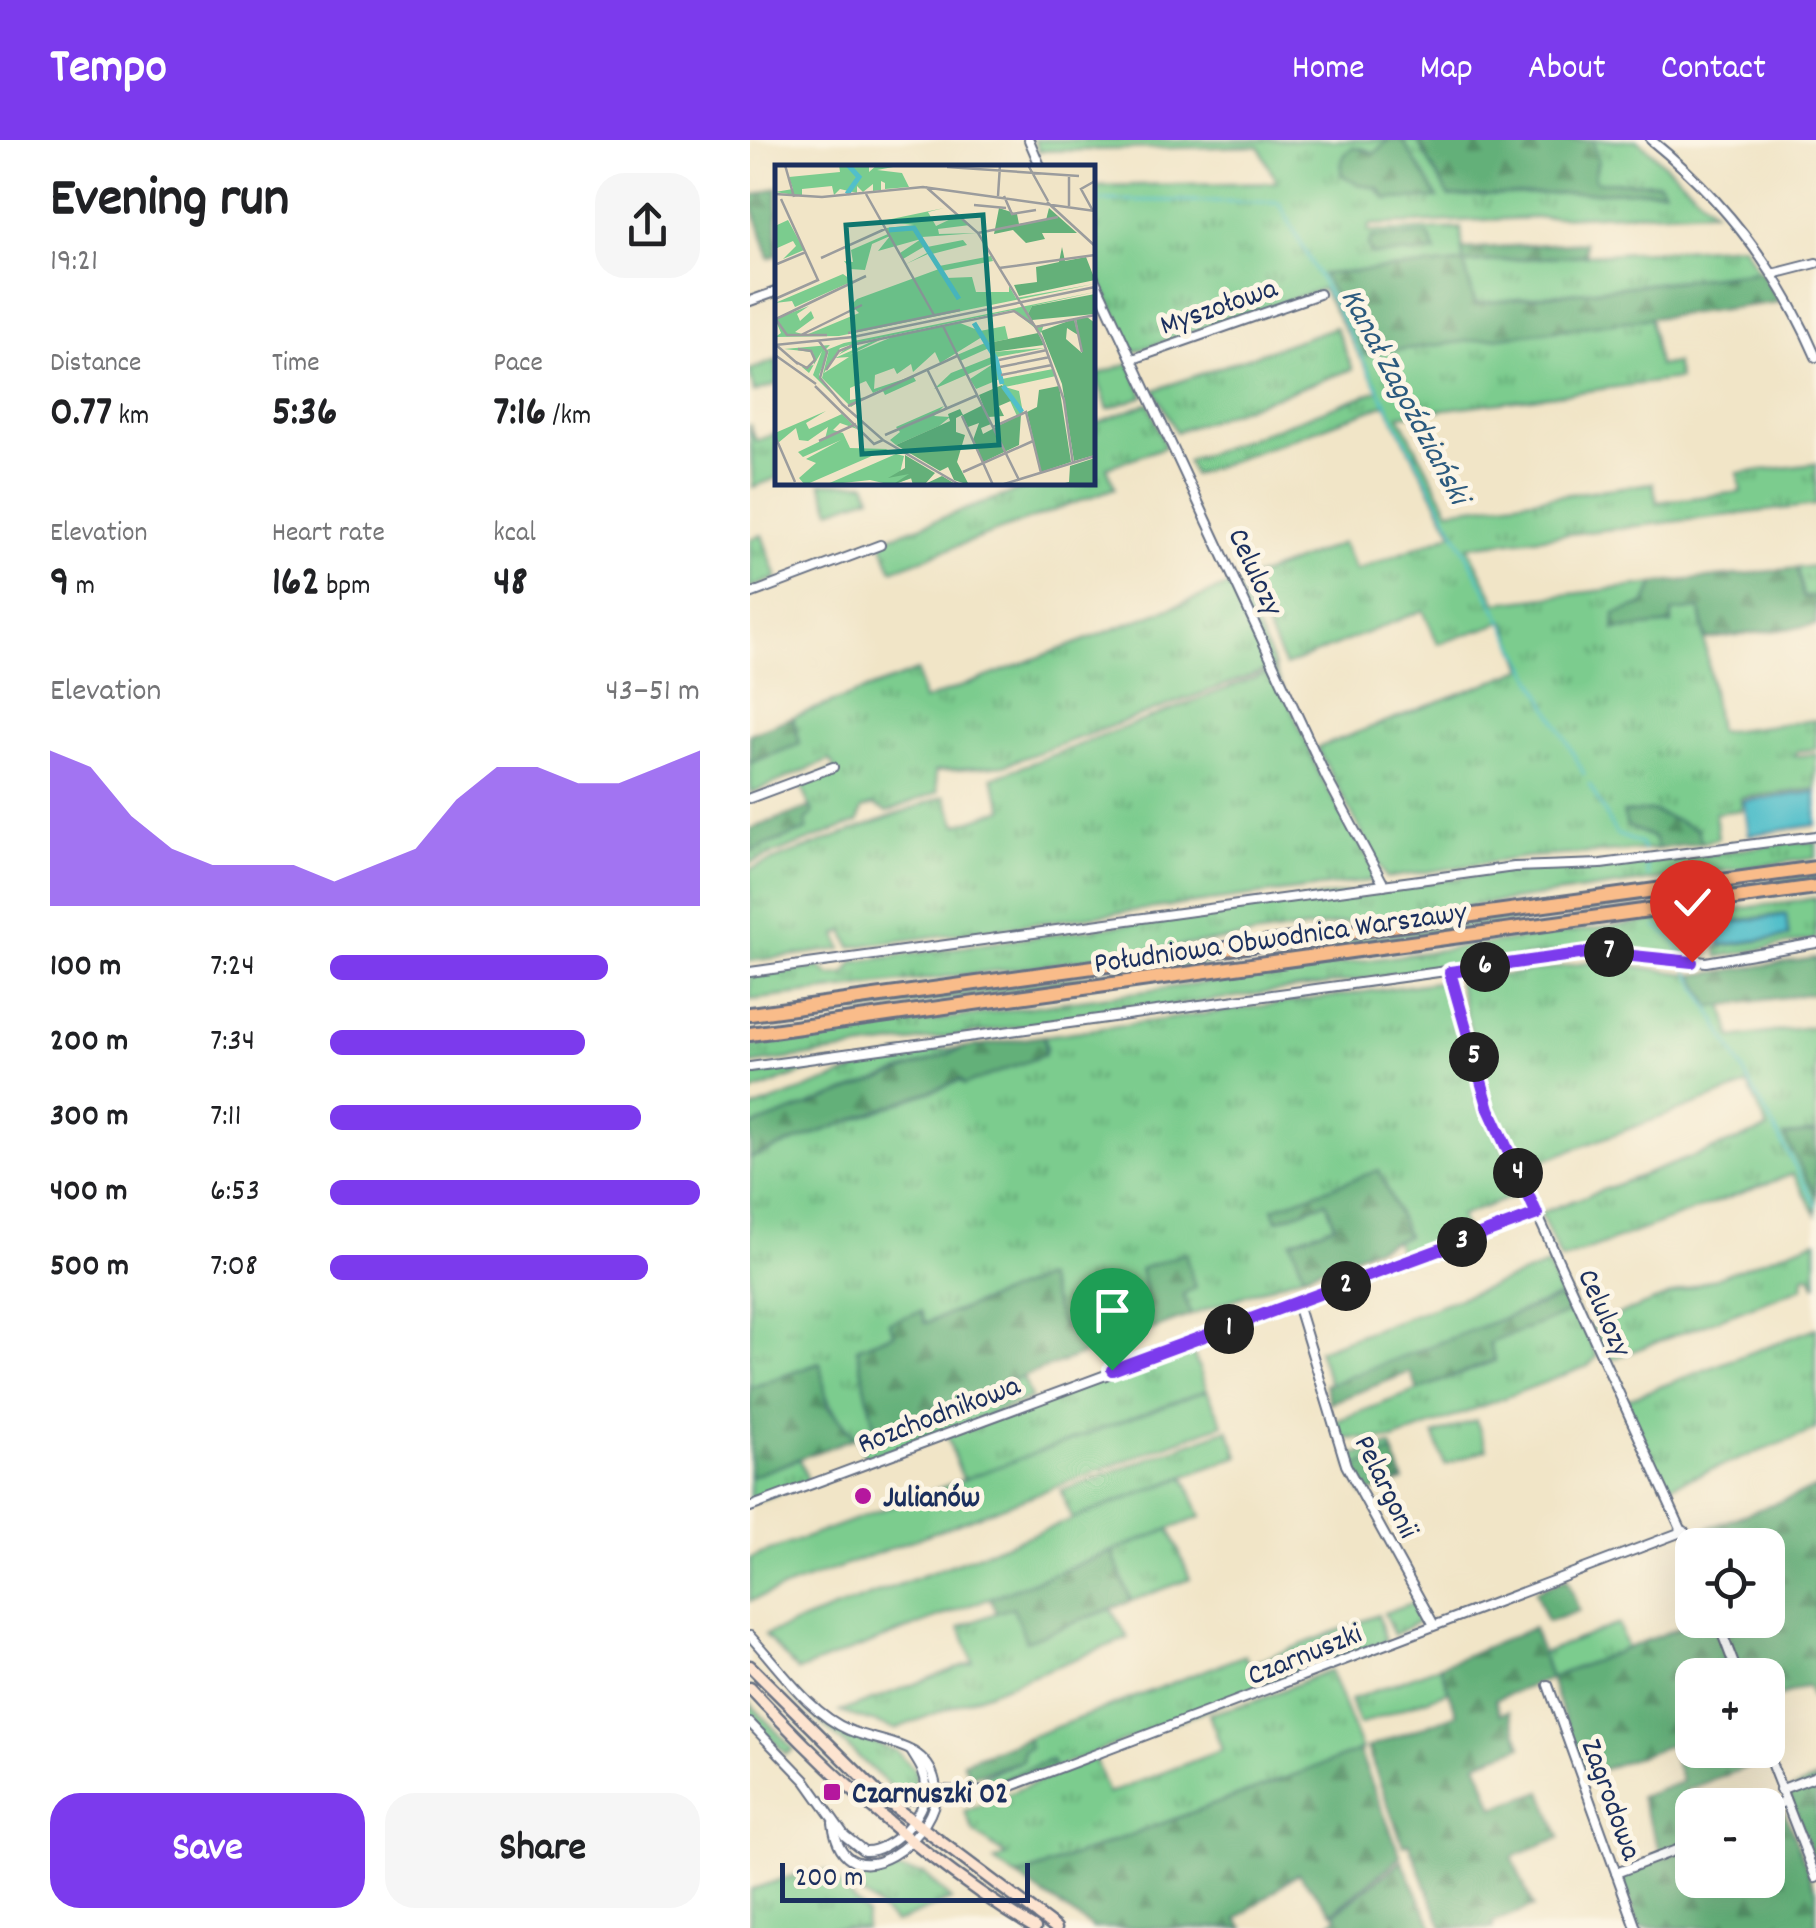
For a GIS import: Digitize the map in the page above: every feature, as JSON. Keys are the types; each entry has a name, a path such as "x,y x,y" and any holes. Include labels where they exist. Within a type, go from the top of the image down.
{"highway":[{"name":"Południowa Obwodnica Warszawy","path":"750,1012 1816,868"},
{"name":"Południowa Obwodnica Warszawy","path":"750,1034 1816,887"}],"main road":[{"path":"750,1666 884,1800 1056,1928"},
{"path":"750,1688 812,1754 905,1836 1035,1928"}],"street":[{"path":"1028,140 1040,165"},
{"path":"1651,140 1712,196 1774,274 1816,357"},
{"path":"1774,274 1816,263"},
{"name":"Celulozy","path":"1095,280 1326,777 1384,885"},
{"path":"750,300 775,292"},
{"name":"Myszołowa","path":"1133,358 1318,294"},
{"path":"750,594 880,545"},
{"path":"750,798 833,767"},
{"path":"750,972 1543,864 1602,864 1816,836"},
{"path":"750,1068 1594,952 1726,961 1816,943"},
{"name":"Celulozy","path":"1450,972 1489,1109 1683,1528"},
{"name":"Rozchodnikowa","path":"750,1508 1537,1214"},
{"name":"Pelargonii","path":"1296,1304 1346,1465 1434,1625"},
{"name":"Czarnuszki","path":"936,1790 992,1794 1251,1699 1675,1534"},
{"path":"750,1636 836,1724 911,1751 927,1762 936,1790 931,1813 905,1836 882,1848 870,1852 854,1846 833,1823 806,1781 750,1723"},
{"name":"Zagrodowa","path":"1548,1685 1636,1928"},
{"path":"911,1751 925,1776 924,1798 915,1825"},
{"path":"1785,1788 1816,1776"},
{"path":"884,1800 905,1802 924,1798"},
{"path":"1785,1801 1816,1878"},
{"path":"1616,1873 1675,1850"}],"green space":[{"path":"1034,140 1388,140 1375,153 1361,148 1358,185 1372,185 1387,199 1437,197 1402,140 1417,140 1449,197 1659,183 1598,183 1594,178 1598,160 1593,140 1636,140 1647,148 1714,210 1369,225 1369,232 1461,228 1464,263 1743,245 1758,271 1476,304 1463,263 1323,275 1366,354 1650,317 1658,366 1675,363 1679,379 1399,415 1449,510 1653,483 1657,502 1741,492 1738,473 1816,464 1816,505 1468,546 1497,603 1654,584 1645,604 1615,614 1672,624 1671,612 1700,609 1718,732 1816,720 1816,749 1797,751 1794,756 1816,754 1816,789 1741,798 1742,810 1715,813 1718,838 1702,843 1697,829 1652,811 1624,813 1635,830 1654,838 1658,849 1527,857 1386,878 1317,748 1524,669 1506,621 1438,644 1423,610 1285,666 1244,581 1342,543 1356,571 1453,533 1386,404 1193,475 1187,461 1379,390 1322,289 1133,352 1095,270 1095,186 1276,182 1259,146 1039,151"},
{"path":"1388,140 1402,140 1438,198 1386,199 1378,188 1358,185 1341,174 1343,159 1353,147 1375,153"},
{"path":"1417,140 1593,140 1598,160 1594,178 1598,182 1659,183 1664,190 1449,197"},
{"path":"775,188 775,256 769,258 750,197"},
{"path":"1428,234 1436,252 1372,255 1368,246 1372,237"},
{"path":"1584,242 1586,255 1464,263 1475,304 1761,271 1779,302 1366,354 1322,274 1463,263 1462,249"},
{"path":"1335,327 1353,369 1176,432 1155,390"},
{"path":"775,361 775,385 754,392 750,370"},
{"path":"1130,363 1144,396 1108,409 1096,375"},
{"path":"1149,403 1165,447 1107,467 1115,488 892,570 881,540 1033,485 1095,485 1095,423"},
{"path":"750,424 756,441 775,434 775,479 753,487"},
{"path":"822,485 867,485 871,496 831,510"},
{"path":"762,535 777,578 750,588 750,539"},
{"path":"1816,566 1816,596 1803,597 1797,568"},
{"path":"1797,568 1803,597 1816,596 1816,625 1706,639 1700,609 1672,612 1672,624 1614,630 1615,614 1645,604 1654,584"},
{"path":"1236,583 1275,667 1004,765 935,771 938,792 887,812 873,805 862,809 858,822 750,863 750,851 807,830 806,821 813,813 800,782 835,769 830,760 751,793 750,763 800,744 793,717 917,671 923,701"},
{"path":"1275,670 1320,775 1377,873 1375,880 851,947 844,931 837,934 842,949 750,961 750,869 945,796 957,825 1004,809 992,778"},
{"path":"793,717 800,744 750,763 750,734"},
{"path":"811,807 807,830 750,851 750,829"},
{"path":"1652,811 1697,829 1702,843 1658,849 1654,838 1627,826 1623,813"},
{"path":"1816,842 1816,858 1028,967 750,1000 750,976 820,967 830,976 846,974 854,962 1543,866 1621,866"},
{"path":"1816,875 1816,880 858,1012 858,1007"},
{"path":"1816,898 1816,939 1718,957 1717,947 1789,937 1786,914 1687,927 1691,952 1709,951 1704,958 1583,949 750,1064 750,1046"},
{"path":"1816,958 1816,993 1711,1007 1694,975"},
{"path":"1600,961 1694,975 1711,1007 1723,1005 1732,1038 1816,1026 1816,1132 1785,1137 1816,1196 1816,1214 1793,1174 1561,1260 1540,1213 1768,1129 1748,1085 1518,1170 1485,1088 1458,982"},
{"path":"1445,981 1487,1112 1523,1193 1460,1216 1467,1238 1402,1262 1395,1240 1407,1235 1379,1171 1274,1208 1278,1220 1326,1201 1336,1225 1291,1241 1304,1274 1191,1315 1182,1293 1195,1288 1184,1253 1147,1293 1061,1326 1045,1278 925,1323 889,1323 895,1333 857,1348 875,1431 1023,1377 1031,1398 867,1461 827,1398 819,1363 750,1388 750,1158 1047,1049 1044,1036"},
{"path":"1044,1036 1045,1055 964,1085 960,1080 750,1158 750,1127 967,1047"},
{"path":"967,1047 750,1127 750,1110 898,1055"},
{"path":"830,1063 750,1093 750,1075"},
{"path":"1816,1132 1816,1196 1784,1136"},
{"path":"1379,1170 1407,1236 1304,1274 1291,1241 1335,1225 1326,1202 1277,1220 1273,1208"},
{"path":"1816,1240 1816,1286 1810,1274 1804,1276 1803,1287 1607,1361 1591,1325"},
{"path":"1185,1253 1195,1288 1183,1294 1191,1315 875,1431 857,1348 894,1334 889,1322 921,1311 925,1323 1045,1278 1062,1325 1146,1293 1140,1269"},
{"path":"1548,1265 1561,1296 1330,1384 1318,1350"},
{"path":"1569,1294 1576,1310 1489,1343 1495,1360 1418,1390 1410,1372 1330,1403 1325,1385"},
{"path":"1576,1310 1597,1357 1588,1366 1393,1440 1341,1438 1336,1421 1495,1361 1488,1343"},
{"path":"1816,1328 1816,1430 1666,1487 1625,1400"},
{"path":"1190,1345 1207,1390 963,1480 946,1434"},
{"path":"820,1363 828,1406 854,1438 750,1477 750,1388"},
{"path":"1207,1390 1223,1424 750,1601 750,1558"},
{"path":"1476,1420 1487,1449 1445,1465 1434,1435"},
{"path":"1228,1429 1239,1456 1072,1519 1061,1491"},
{"path":"1391,1446 1393,1452 1350,1468 1349,1456"},
{"path":"1393,1452 1404,1481 1363,1495 1350,1468"},
{"path":"800,1459 808,1482 750,1504 750,1477"},
{"path":"1185,1477 1201,1517 798,1671 765,1635"},
{"path":"1816,1488 1816,1708 1807,1686 1785,1694 1785,1658 1735,1658 1728,1638 1785,1638 1785,1528 1708,1528"},
{"path":"1170,1529 1190,1579 1131,1601 1112,1552"},
{"path":"1112,1552 1131,1601 1026,1641 1013,1607 996,1613 990,1598"},
{"path":"1567,1578 1579,1611 1547,1622 1535,1591"},
{"path":"1415,1602 1418,1621 1394,1635 1384,1613"},
{"path":"1013,1606 1026,1641 1111,1609 1128,1638 895,1729 840,1712 973,1662 960,1627"},
{"path":"1378,1615 1386,1641 1054,1768 1050,1760 986,1785 983,1776 1022,1761 1023,1750 1030,1747 1027,1738 1245,1655 1249,1665"},
{"path":"1618,1624 1627,1649 1550,1678 1542,1653"},
{"path":"1533,1628 1550,1678 1675,1629 1675,1638 1719,1638 1726,1658 1675,1658 1675,1762 1669,1745 1585,1776 1550,1679 1495,1699 1500,1714 1509,1711 1522,1746 1477,1762 1494,1808 1542,1791 1560,1838 1512,1857 1533,1907 1493,1923 1494,1928 1443,1928 1409,1843 1403,1845 1367,1748 1457,1714 1440,1666"},
{"path":"1314,1660 1323,1667 1256,1691 1257,1682"},
{"path":"1440,1666 1449,1691 1359,1725 1350,1700"},
{"path":"1330,1670 1362,1750 1017,1877 994,1862 1007,1856 974,1833 965,1812 1094,1758 1108,1794 1222,1750 1209,1714 1259,1700"},
{"path":"795,1691 830,1726 896,1751 917,1773 913,1793 901,1796 791,1695"},
{"path":"750,1703 793,1749 786,1754 750,1716"},
{"path":"1027,1738 1030,1747 1023,1750 1022,1761 970,1776 963,1762"},
{"path":"1359,1751 1401,1857 1333,1912 1298,1873 1237,1919 1244,1928 1093,1928 1017,1877"},
{"path":"1051,1760 1054,1768 998,1789 995,1781"},
{"path":"1677,1768 1745,1768 1691,1788 1675,1788 1675,1848 1661,1853 1640,1797 1682,1782"},
{"path":"1816,1779 1816,1866 1787,1791"},
{"path":"1785,1813 1816,1890 1816,1928 1639,1928 1620,1875 1675,1854 1675,1898 1785,1898"},
{"path":"1402,1861 1434,1928 1325,1928 1338,1917 1335,1913"},
{"path":"896,1870 924,1874 951,1900 895,1923 856,1889 857,1876"},
{"path":"827,1871 866,1914 865,1928 750,1928 750,1890 798,1874"}],"water":[{"path":"1816,792 1816,825 1749,835 1744,801"},
{"path":"1786,915 1788,936 1720,945 1717,925"}],"waterway":[{"name":"Kanał Zagoździański","path":"1095,200 1279,202 1584,774"},
{"name":"Kanał Zagoździański","path":"1589,784 1616,834 1641,844 1644,851"},
{"name":"Kanał Zagoździański","path":"1646,865 1648,876"},
{"name":"Kanał Zagoździański","path":"1656,926 1674,940 1681,953"},
{"name":"Kanał Zagoździański","path":"1688,970 1816,1205"}],"place":[{"name":"Julianów","path":"863,1496"},
{"name":"Czarnuszki 02","path":"832,1792"}],"route":[{"path":"1112,1370 1537,1214 1489,1109 1450,972 1594,952 1692,962"}]}
